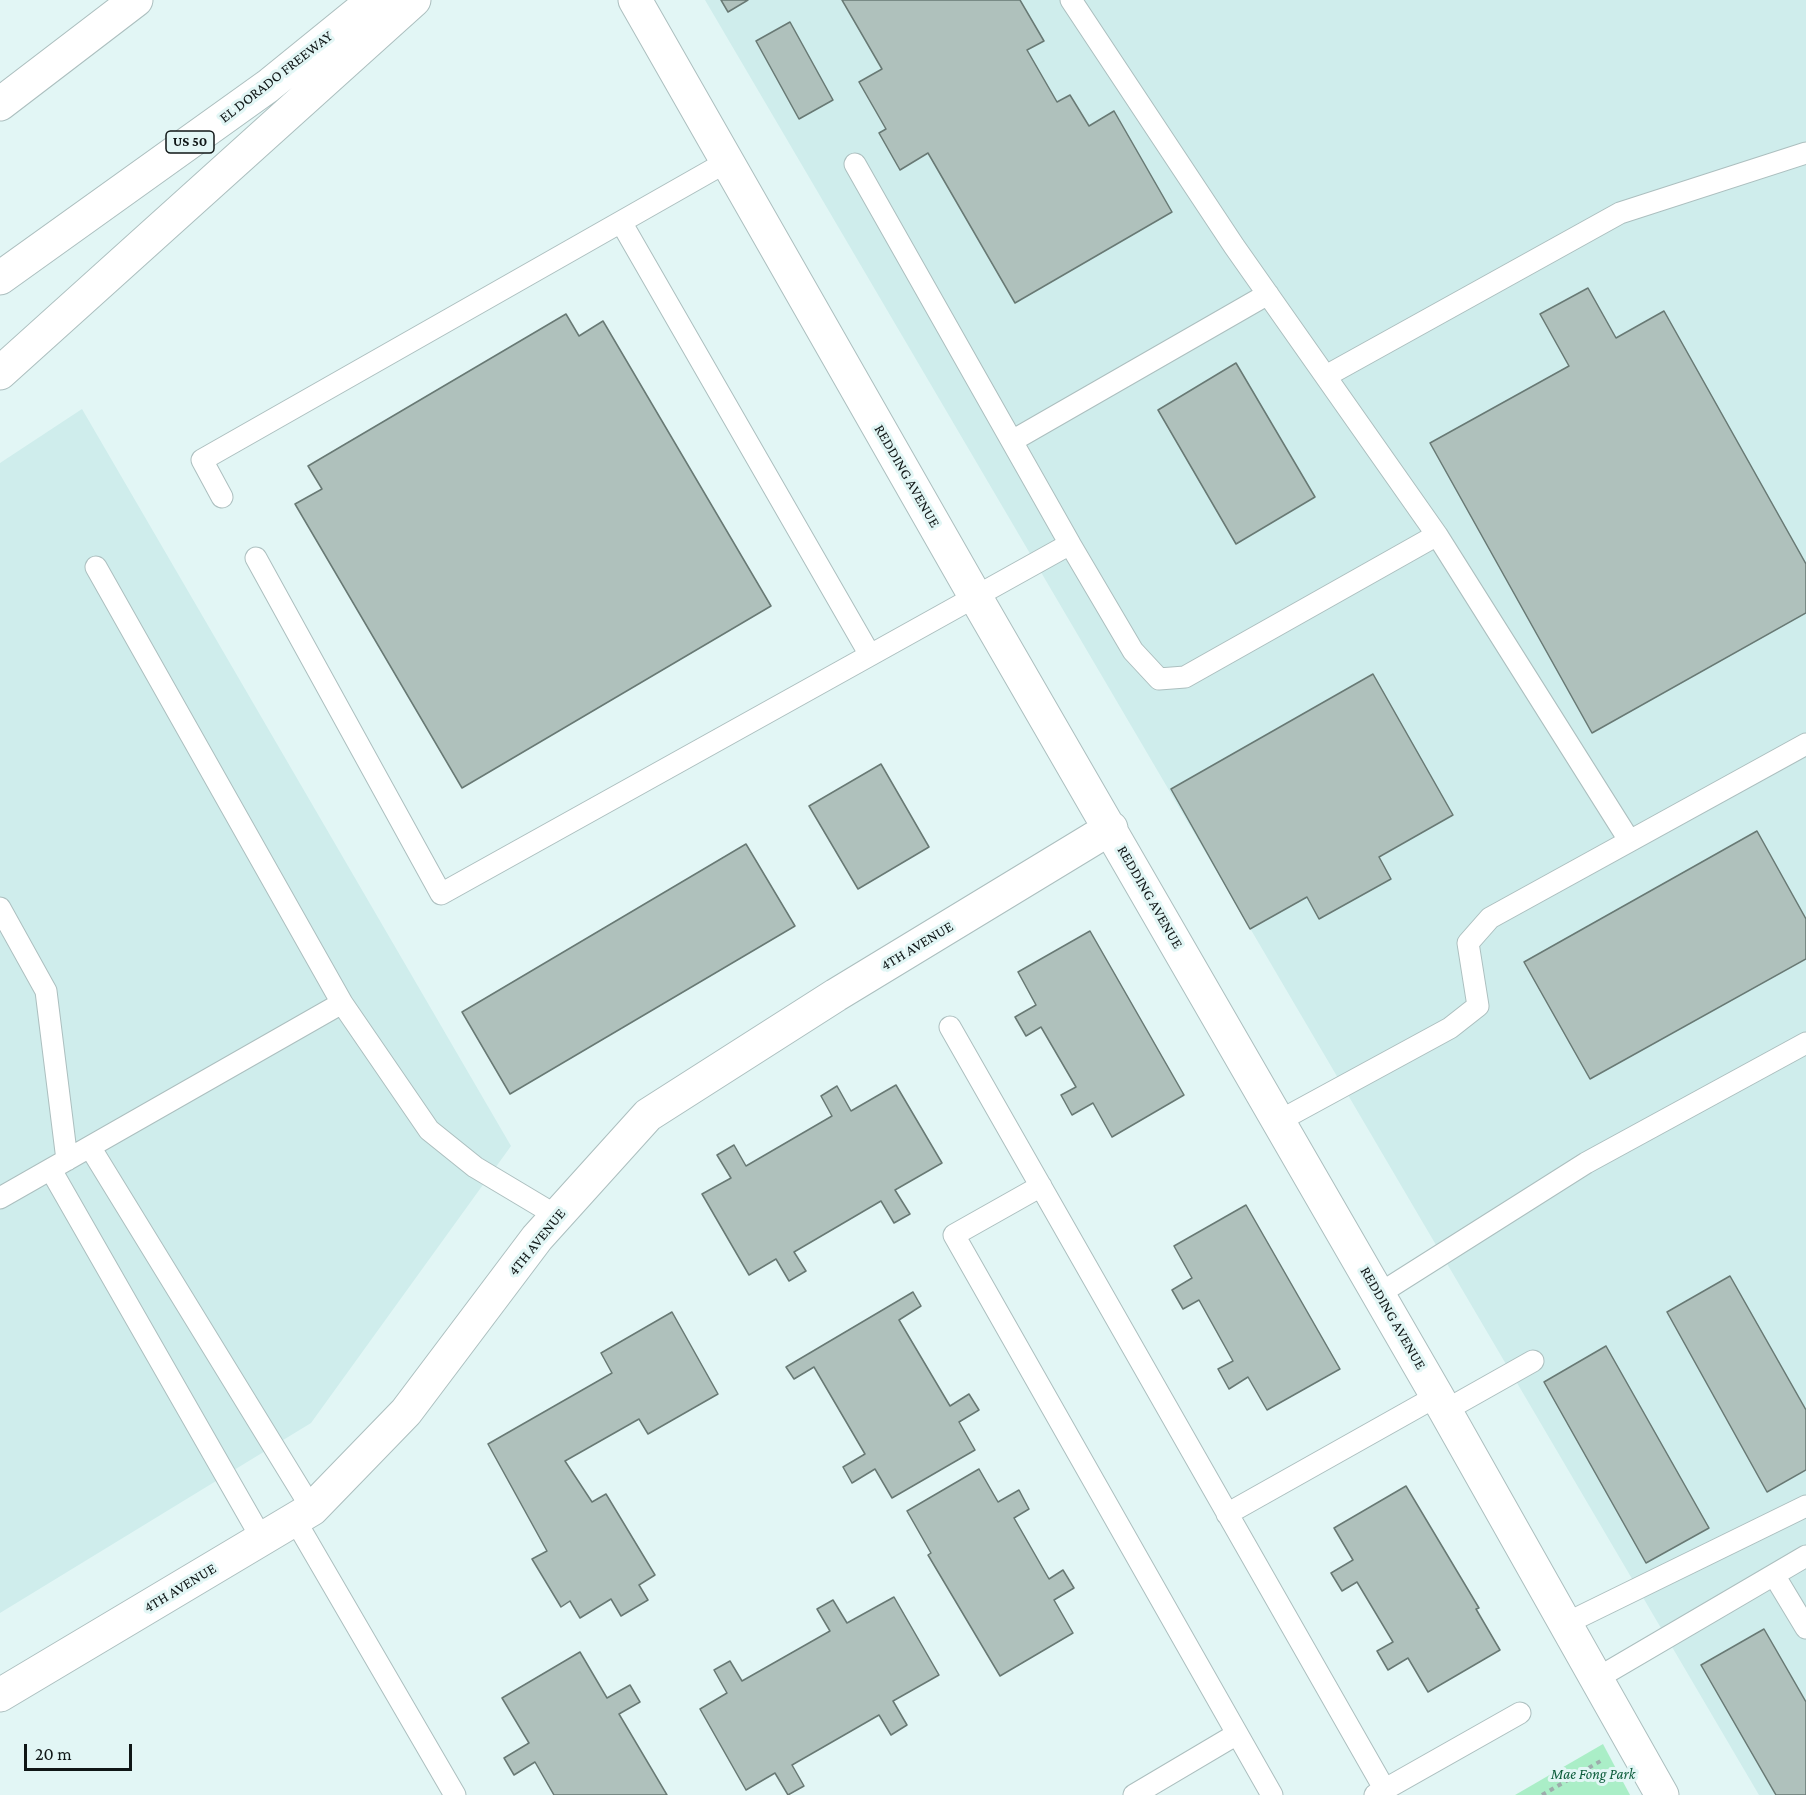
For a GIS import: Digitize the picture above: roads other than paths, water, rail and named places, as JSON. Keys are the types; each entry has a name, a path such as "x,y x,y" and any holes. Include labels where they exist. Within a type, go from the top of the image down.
{"main road":[{"path":"0,104 136,0"},
{"name":"EL DORADO FREEWAY","path":"0,278 268,86 374,0"},
{"path":"0,373 414,0"},
{"name":"REDDING AVENUE","path":"635,0 975,596 1442,1403 1662,1795"},
{"name":"4TH AVENUE","path":"0,1695 304,1514 406,1412 537,1238 648,1115 836,995 1111,828"}],"lane":[{"path":"1071,0 1268,294 1437,535 1629,840"},
{"path":"1326,376 1620,213 1806,153"},
{"path":"222,496 202,460 728,160"},
{"path":"855,164 1011,441 1133,651 1159,679 1185,677 1437,535"},
{"path":"621,222 870,655"},
{"path":"1011,441 1268,294"},
{"path":"256,558 441,894 1070,544"},
{"path":"96,567 342,1003 429,1130 475,1167 557,1216"},
{"path":"1280,1121 1450,1028 1478,1006 1468,944 1490,918 1806,744"},
{"path":"0,908 46,991 59,1165 262,1539"},
{"path":"0,1198 342,1003"},
{"path":"950,1027 1227,1514 1380,1792 1520,1713"},
{"path":"1379,1294 1586,1164 1806,1043"},
{"path":"90,1147 304,1514 455,1795"},
{"path":"1041,1186 954,1235 1272,1795"},
{"path":"1227,1514 1442,1403 1533,1360"},
{"path":"1565,1624 1806,1506"},
{"path":"1596,1679 1806,1556"},
{"path":"1774,1575 1806,1628"},
{"path":"1134,1795 1237,1734"}],"park label":[{"name":"Mae Fong Park","path":"1593,1774"}]}
